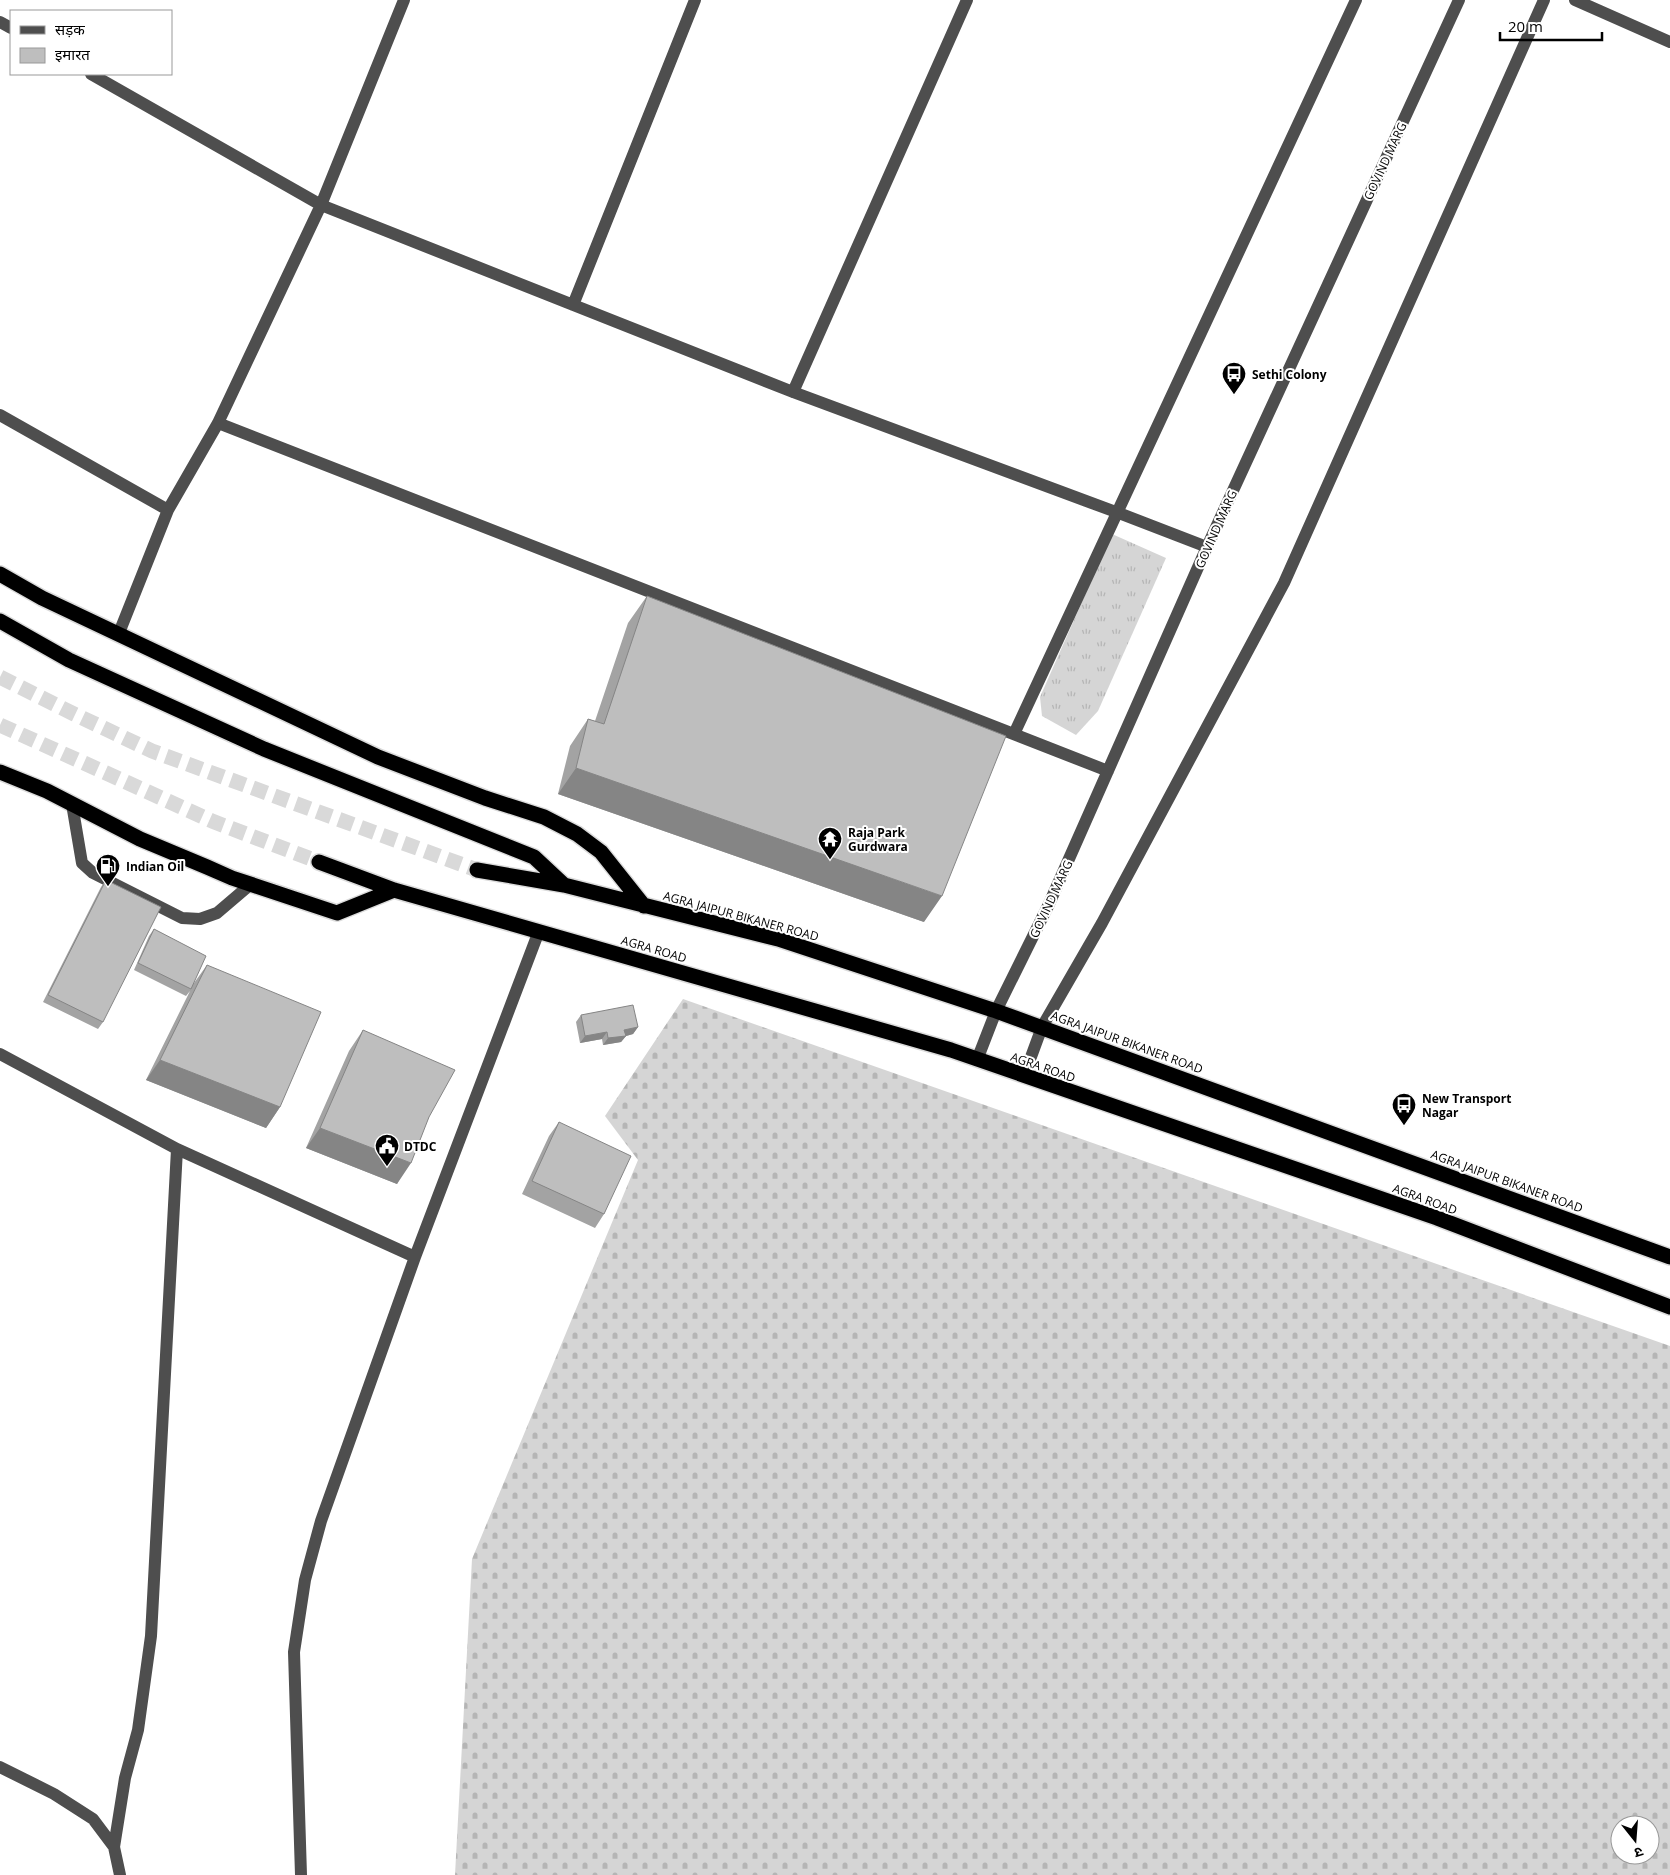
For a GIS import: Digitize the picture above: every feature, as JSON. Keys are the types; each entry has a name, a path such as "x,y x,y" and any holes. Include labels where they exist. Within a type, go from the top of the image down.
{"highway":[{"path":"0,574 42,598 378,757 485,798 544,817 577,834 601,852 644,906"},
{"path":"0,622 69,660 264,749 534,857 564,885"},
{"path":"0,772 47,791 140,839 232,878 337,913 394,890"},
{"name":"AGRA ROAD","path":"319,862 394,890 951,1050 1437,1218 1670,1308"},
{"name":"AGRA JAIPUR BIKANER ROAD","path":"477,870 564,885 778,939 996,1010 1670,1257"}],"street":[{"path":"119,633 168,510 218,423 321,205 404,0"},
{"path":"573,305 695,0"},
{"path":"794,392 967,0"},
{"path":"1014,734 1356,0"},
{"name":"GOVIND MARG","path":"977,1060 996,1010 1049,904 1207,547 1459,0"},
{"path":"1024,1076 1042,1028 1102,923 1284,583 1544,0"},
{"path":"1575,0 1670,42"},
{"path":"93,75 321,205 794,392 1207,547"},
{"path":"0,415 168,510"},
{"path":"218,423 1108,771"},
{"path":"72,804 82,863 93,873 182,918 200,919 217,913 251,884"},
{"path":"301,1875 294,1652 305,1580 321,1521 415,1257 539,932"},
{"path":"0,1054 177,1149 415,1257"},
{"path":"120,1875 114,1847 125,1778 138,1730 151,1636 177,1149"},
{"path":"0,1767 54,1794 93,1818 114,1847"}],"green space":[{"path":"1112,534 1166,558 1098,711 1076,735 1042,716 1040,697"},
{"path":"683,999 1670,1346 1670,1875 455,1875 472,1559 638,1160 605,1116"}],"building":[{"path":"647,596 1006,736 942,896 576,768 588,719 604,724"},
{"path":"106,880 161,907 103,1022 48,995"},
{"path":"154,929 206,956 191,989 138,963"},
{"path":"207,965 321,1012 280,1107 160,1060"},
{"path":"633,1005 638,1027 624,1030 626,1036 608,1038 607,1032 585,1036 581,1015"},
{"path":"363,1030 455,1070 429,1117 411,1163 320,1128"},
{"path":"559,1122 631,1156 604,1214 532,1181"}],"tunnel":[{"path":"0,677 152,751 477,870"},
{"path":"0,725 212,821 319,862"}],"place":[{"name":"Sethi Colony","path":"1234,395"},
{"name":"Raja Park Gurdwara","path":"830,860"},
{"name":"Indian Oil","path":"108,887"},
{"name":"New Transport Nagar","path":"1404,1126"},
{"name":"DTDC","path":"387,1167"}]}
